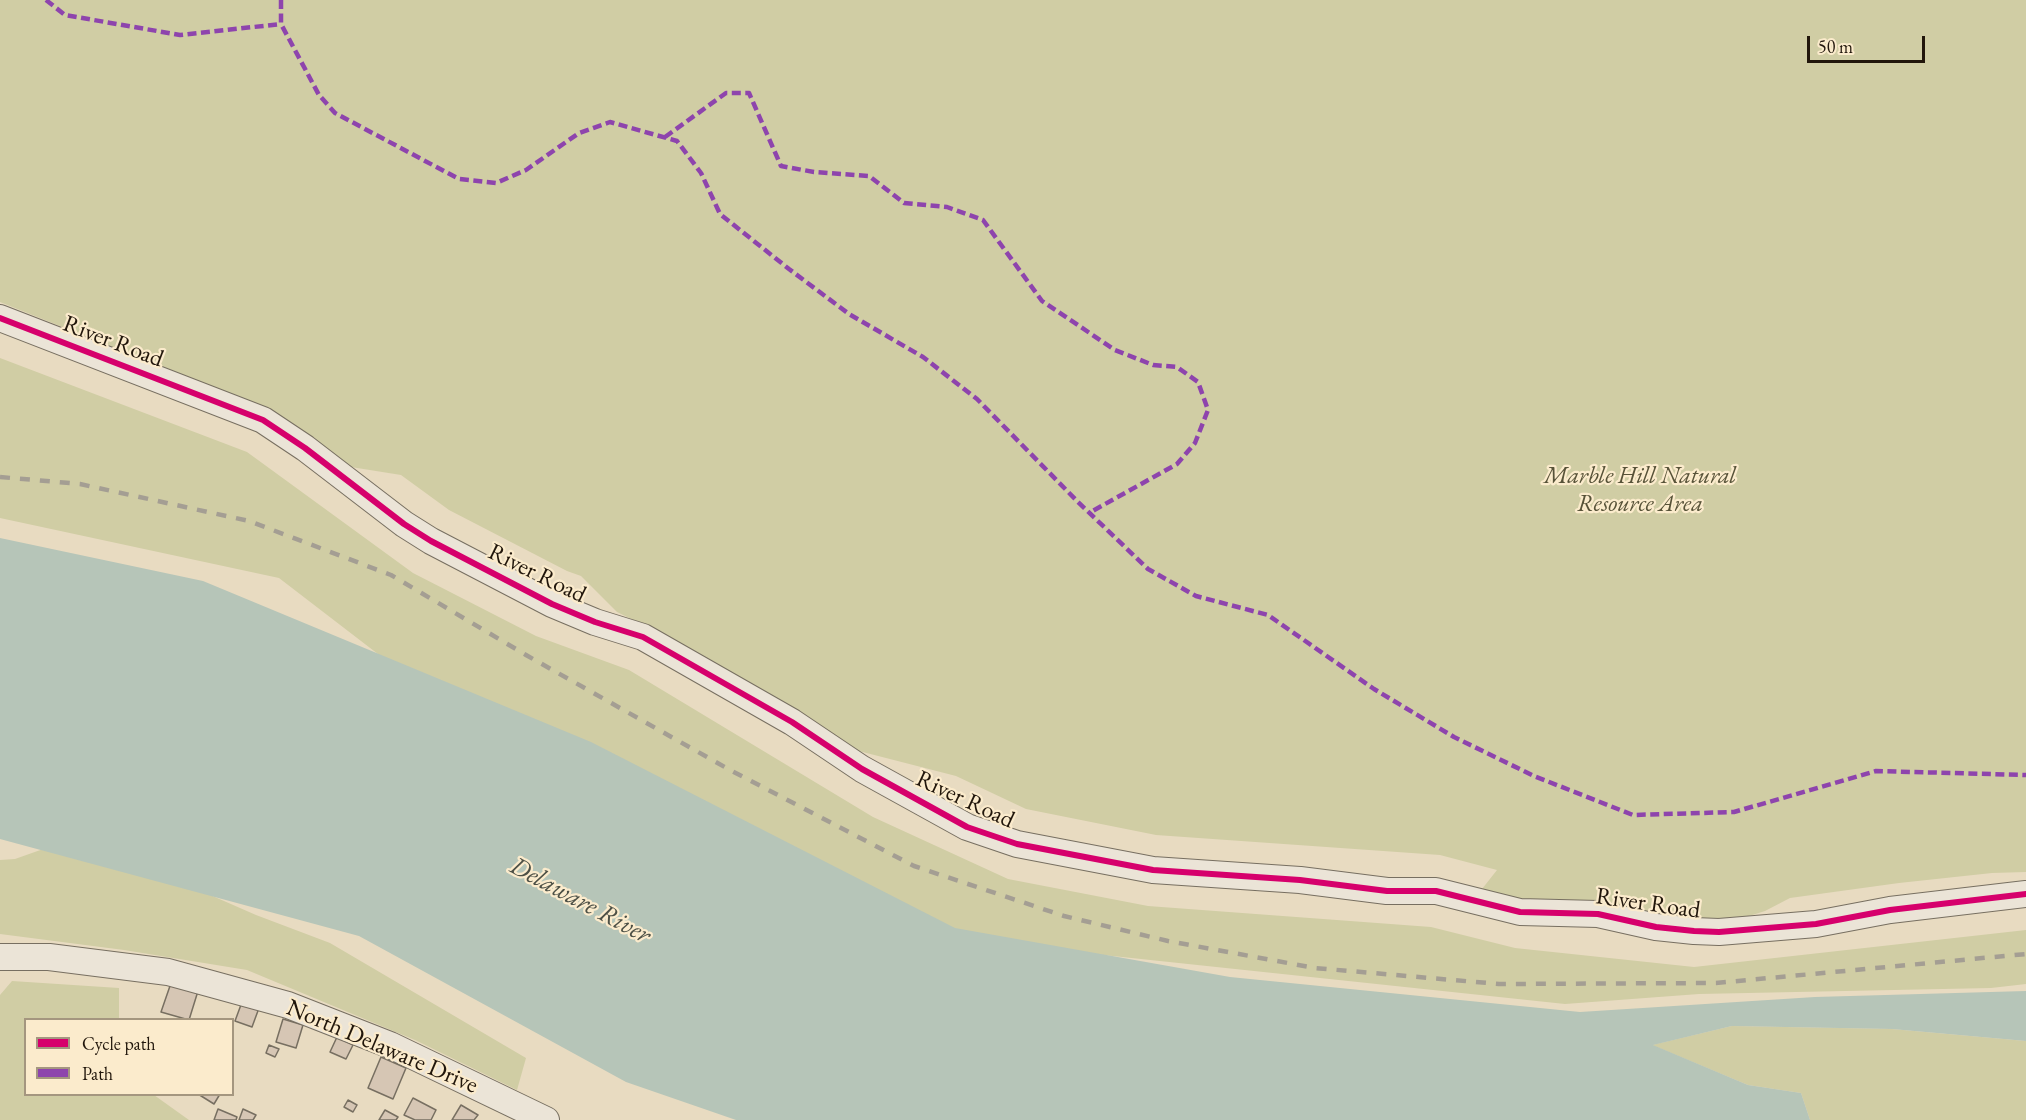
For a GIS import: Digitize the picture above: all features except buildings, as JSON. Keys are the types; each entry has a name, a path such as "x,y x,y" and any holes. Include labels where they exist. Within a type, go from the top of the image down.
{"street":[{"name":"River Road","path":"0,318 263,420 305,448 404,524 431,541 552,604 595,622 643,637 792,722 873,775 967,827 1017,844 1153,870 1300,880 1387,891 1436,891 1520,912 1598,914 1656,927 1694,931 1719,932 1816,924 1890,910 2026,894"},
{"name":"North Delaware Drive","path":"0,957 49,957 168,972 288,1005 390,1045 546,1120"}],"green space":[{"name":"Marble Hill Natural Resource Area","path":"0,0 2026,0 2026,872 1992,873 1899,883 1790,898 1765,911 1746,917 1702,920 1653,914 1599,902 1512,899 1482,889 1497,870 1440,855 1156,835 1026,809 956,776 851,749 678,642 617,612 581,576 449,510 401,475 351,467 285,419 217,389 0,302"},
{"path":"0,358 247,452 413,573 536,636 629,670 873,817 1008,879 1148,906 1431,927 1515,948 1694,967 2026,930 2026,984 1991,988 1699,994 1565,1004 1009,945 866,904 430,694 279,578 0,518"},
{"path":"63,842 144,866 256,915 330,943 526,1058 517,1090 415,1040 247,970 124,950 0,934 0,860 15,859"},
{"path":"12,981 119,988 119,1018 24,1018 24,1096 155,1096 189,1120 0,1120 0,995"},
{"path":"1732,1026 1892,1029 2026,1041 2026,1120 1810,1120 1801,1093 1748,1085 1652,1045"}],"water":[{"name":"Delaware River","path":"0,538 203,581 591,742 955,928 1230,977 1580,1012 1815,997 2026,991 2026,1041 1892,1029 1732,1026 1653,1045 1748,1085 1801,1093 1810,1120 736,1120 626,1082 359,936 0,839"}],"railway":[{"path":"0,477 80,484 249,521 391,575 526,655 730,770 914,866 1064,916 1168,941 1315,968 1499,984 1716,983 2026,954"}],"marked path":[{"path":"46,0 65,15 180,35 281,24"},
{"path":"281,0 281,24 319,95 335,113 459,179 496,183 526,170 579,133 610,122 677,141 701,173 720,214 849,314 923,357 977,399 1078,502 1148,569 1196,596 1268,615 1374,689 1454,737 1534,776 1633,815 1734,812 1876,771 2026,775"},
{"path":"665,137 726,93 749,93 781,166 814,172 869,176 904,203 947,207 983,220 1042,301 1115,350 1153,365 1177,367 1198,382 1208,410 1195,443 1177,464 1089,513"}],"cycle path":[{"path":"0,318 263,420 305,448 404,524 431,541 552,604 595,622 643,637 792,722 862,769 967,827 1017,844 1153,870 1300,880 1387,891 1436,891 1520,912 1598,914 1656,927 1694,931 1719,932 1816,924 1890,910 2026,894"}]}
